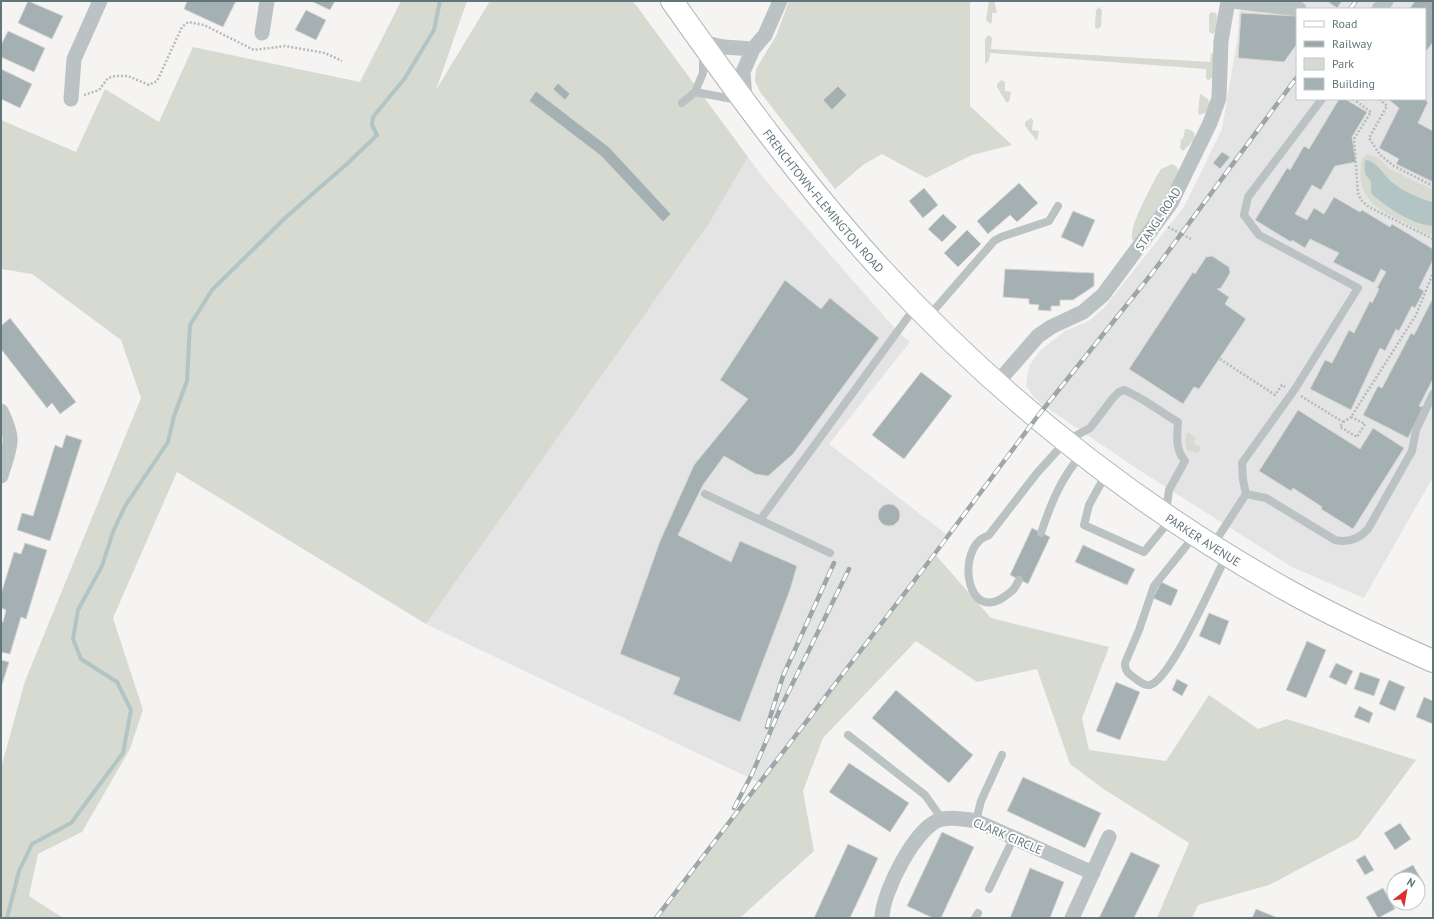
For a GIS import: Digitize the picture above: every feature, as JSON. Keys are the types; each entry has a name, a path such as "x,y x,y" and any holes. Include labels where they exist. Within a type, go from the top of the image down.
{"main road":[{"name":"FRENCHTOWN-FLEMINGTON ROAD","path":"672,1 746,102 836,218 922,311 996,383"},
{"name":"PARKER AVENUE","path":"996,383 1107,473 1169,517 1212,545 1313,604 1433,661"}],"street":[{"path":"71,99 74,59 100,1"},
{"path":"262,33 267,1"},
{"path":"746,102 743,72 753,49 765,35 780,1"},
{"name":"STANGL ROAD","path":"996,383 1038,336 1051,326 1083,312 1102,295 1159,222 1171,203 1193,159 1216,106 1220,88 1221,41 1228,1"},
{"path":"1232,1 1296,9"},
{"path":"701,42 731,48 753,49"},
{"path":"1,412 10,431 11,444 1,476"},
{"name":"CLARK CIRCLE","path":"882,918 884,900 916,838 928,827 942,819 963,818 976,820 1093,873"},
{"path":"1072,918 1110,837"}],"lane":[{"path":"682,103 696,92 704,66 701,42"},
{"path":"696,92 746,102"},
{"path":"1212,545 1154,586 1139,630 1125,663 1125,668 1128,674 1145,685 1150,685 1155,681 1175,658 1212,545 1246,494 1242,463 1293,392 1358,288 1258,235 1244,215 1248,197 1321,100"},
{"path":"760,520 922,311 994,241 1001,236 1049,221 1058,206"},
{"path":"1019,580 1014,591 993,603 986,602 974,593 968,580 967,573 973,548 979,540 989,535 1037,473 1074,447 1113,398 1119,392 1124,390 1136,395 1161,413 1178,422 1177,446 1185,461 1169,490 1169,517 1144,552 1084,525 1089,505 1107,473"},
{"path":"1246,494 1266,498 1335,540 1344,542 1362,535 1368,529 1403,471 1412,451 1416,430 1433,394"},
{"path":"1041,533 1051,504 1064,477 1074,447"},
{"path":"704,494 830,552"},
{"path":"848,735 925,795 942,819"},
{"path":"976,820 981,801 1002,754"},
{"path":"989,889 1014,837"}],"path":[{"path":"71,99 99,90 108,78 115,76 128,76 148,85 153,83 157,80 182,27 188,22 204,25 254,50 285,46 324,53 342,61"},
{"path":"1354,100 1370,112 1354,139 1358,193 1361,200 1369,207 1433,239"},
{"path":"1380,100 1387,106 1369,138 1380,155 1394,166 1433,186"},
{"path":"1159,222 1191,238"},
{"path":"1351,417 1365,424 1357,437 1340,427 1343,422 1351,417 1416,315 1433,273"},
{"path":"1220,359 1276,395 1282,385 1343,422"}],"shaded area":[{"path":"1247,1 1433,1 1433,477 1364,598 1292,567 1139,470 1040,403 1033,396 1026,385 1029,366 1040,351 1065,331 1089,321 1104,308 1184,207 1222,129 1238,36 1239,12"},
{"path":"748,157 765,180 897,331 910,342 829,444 946,534 758,782 426,624 708,225"},
{"path":"1367,160 1374,164 1393,183 1402,189 1417,197 1433,202 1433,226 1425,225 1409,219 1384,204 1371,193 1371,181 1366,174 1365,169 1365,161"}],"green space":[{"path":"401,1 467,1 436,90 490,1 633,1 748,157 708,225 426,624 177,472 113,618 143,710 130,749 82,832 38,854 29,896 63,918 1,918 1,768 25,681 141,398 121,340 32,274 1,269 1,120 76,152 105,89 159,122 193,47 360,82"},
{"path":"789,1 970,1 970,106 1012,145 972,155 926,178 882,154 863,165 835,189 760,92 755,81 756,69 776,36"},
{"path":"989,1 994,1 997,13 992,13 992,22 990,24 986,20"},
{"path":"1099,7 1102,10 1101,27 1097,29 1095,27 1096,10"},
{"path":"1211,12 1216,13 1217,16 1216,31 1213,34 1209,32 1209,15"},
{"path":"989,35 992,38 991,49 1210,62 1211,54 1214,52 1213,77 1209,80 1206,79 1206,69 990,53 989,61 985,64 985,39"},
{"path":"1001,80 1005,82 1005,91 1011,92 1009,102 1006,102 997,87 997,84"},
{"path":"1200,94 1207,98 1210,103 1207,112 1200,115 1198,113"},
{"path":"1031,118 1033,120 1032,130 1039,131 1037,141 1025,126 1025,122"},
{"path":"1185,129 1194,132 1195,139 1183,151 1180,148 1181,139 1183,139"},
{"path":"1368,154 1380,159 1388,168 1433,190 1433,236 1383,211 1368,199 1361,182 1361,172 1362,159"},
{"path":"1172,164 1177,167 1179,174 1166,199 1136,240 1133,241 1133,228 1136,219 1156,177 1161,169"},
{"path":"1187,433 1196,438 1193,442 1200,447 1200,451 1196,453 1187,450 1185,439"},
{"path":"933,552 991,618 1109,647 1082,718 1089,750 1166,761 1209,695 1258,729 1287,719 1416,760 1358,838 1269,885 1198,905 1192,918 1157,918 1189,843 1105,790 1070,764 1037,669 977,682 916,641 823,738 803,791 814,851 740,918 653,918"}],"building":[{"path":"28,1 63,16 52,39 18,23"},
{"path":"187,1 236,1 223,27 184,9"},
{"path":"311,1 335,1 330,10"},
{"path":"1327,1 1342,1 1337,8"},
{"path":"1415,1 1433,1 1433,42 1426,52 1426,8 1410,8"},
{"path":"306,10 326,20 316,40 295,30"},
{"path":"1241,13 1296,16 1296,45 1284,62 1238,58"},
{"path":"8,31 45,48 34,72 1,57 1,45"},
{"path":"1,69 32,84 20,108 1,99"},
{"path":"558,83 570,94 565,100 553,89"},
{"path":"838,86 847,95 832,110 823,100"},
{"path":"536,91 609,147 671,214 663,222 601,156 529,101"},
{"path":"1338,100 1347,100 1367,112 1352,137 1356,162 1335,166 1321,190 1312,185 1295,214 1307,220 1314,208 1324,214 1334,197 1360,212 1362,210 1390,227 1392,224 1433,249 1433,260 1419,288 1424,291 1415,308 1412,306 1399,331 1396,329 1385,351 1380,348 1351,410 1310,389 1325,360 1332,363 1349,330 1354,333 1370,301 1372,303 1379,289 1377,288 1386,272 1381,269 1374,283 1333,262 1339,253 1310,239 1305,248 1292,240 1291,242 1255,220 1287,168 1290,170 1304,146 1309,149"},
{"path":"1389,100 1425,100 1428,102 1418,123 1433,131 1433,182 1396,164 1399,159 1379,148 1399,108"},
{"path":"1222,152 1230,157 1220,169 1213,163"},
{"path":"1019,183 1038,203 1017,222 1010,215 988,234 977,221"},
{"path":"924,188 938,205 923,218 909,201"},
{"path":"1073,211 1095,220 1083,247 1061,237"},
{"path":"943,214 957,227 942,242 928,229"},
{"path":"967,230 981,244 958,267 944,253"},
{"path":"1212,256 1229,267 1230,273 1221,288 1217,289 1229,297 1225,304 1246,319 1199,389 1194,387 1183,404 1129,369 1193,272 1195,274 1206,257"},
{"path":"1005,269 1094,273 1094,286 1073,300 1060,300 1060,306 1051,306 1051,311 1038,310 1039,305 1029,304 1029,299 1003,297"},
{"path":"785,280 821,309 830,298 879,338 793,454 768,476 755,474 724,456 703,485 678,535 731,562 740,541 797,566 790,590 740,722 673,694 680,678 620,654 660,541 694,465 748,399 720,380"},
{"path":"1433,298 1433,379 1419,406 1423,407 1408,438 1363,415 1378,386 1382,388 1411,333 1414,335"},
{"path":"10,318 76,402 60,414 52,403 47,408 1,349 1,326"},
{"path":"921,372 952,396 904,459 872,435"},
{"path":"1298,410 1360,449 1373,428 1404,448 1353,529 1321,509 1322,507 1293,488 1291,491 1259,471"},
{"path":"66,435 82,440 50,541 17,530 22,513 33,516 55,445 62,448"},
{"path":"885,504 893,504 900,511 900,519 893,526 885,526 878,519 878,511"},
{"path":"1032,528 1050,537 1028,584 1010,575"},
{"path":"25,543 47,550 26,619 21,617 10,654 1,652 1,622 3,622 6,610 1,608 1,594 14,552 21,554"},
{"path":"1083,545 1135,569 1127,585 1075,562"},
{"path":"1161,582 1178,590 1171,606 1153,598"},
{"path":"1209,613 1229,621 1220,645 1199,636"},
{"path":"1307,641 1326,650 1306,698 1286,690"},
{"path":"1,660 9,662 1,688"},
{"path":"1336,663 1353,671 1346,685 1329,677"},
{"path":"1360,672 1380,679 1374,696 1354,689"},
{"path":"1177,679 1188,685 1182,696 1172,690"},
{"path":"1389,680 1405,687 1395,711 1379,704"},
{"path":"1116,682 1140,692 1120,740 1096,731"},
{"path":"896,690 973,755 949,783 872,718"},
{"path":"1424,697 1433,701 1433,724 1416,717"},
{"path":"1359,706 1373,713 1369,723 1354,717"},
{"path":"849,763 909,803 890,832 829,792"},
{"path":"1023,777 1101,813 1085,848 1007,811"},
{"path":"1400,823 1411,839 1395,850 1384,833"},
{"path":"942,832 974,847 941,918 933,918 907,906"},
{"path":"848,844 878,858 850,918 814,918"},
{"path":"1131,852 1160,865 1134,918 1099,918"},
{"path":"1365,855 1374,870 1365,875 1356,860"},
{"path":"1413,865 1416,871 1402,871"},
{"path":"1030,868 1064,882 1050,918 1010,918"},
{"path":"1383,888 1386,893 1386,911 1391,911 1378,918 1366,897"},
{"path":"1256,909 1278,918 1252,918"}],"waterway":[{"path":"7,918 19,871 32,844 71,823 123,753 131,710 117,682 81,659 73,639 78,610 102,566 113,532 125,506 168,442 174,416 187,381 190,325 212,290 285,218 348,163 377,135 372,125 373,117 405,78 434,30 440,1"}],"railway":[{"path":"1351,8 1356,1"},
{"path":"656,918 927,564 1037,417 1153,272 1296,78"},
{"path":"767,727 783,676 834,563"},
{"path":"734,808 752,774 780,709 849,569"}]}
